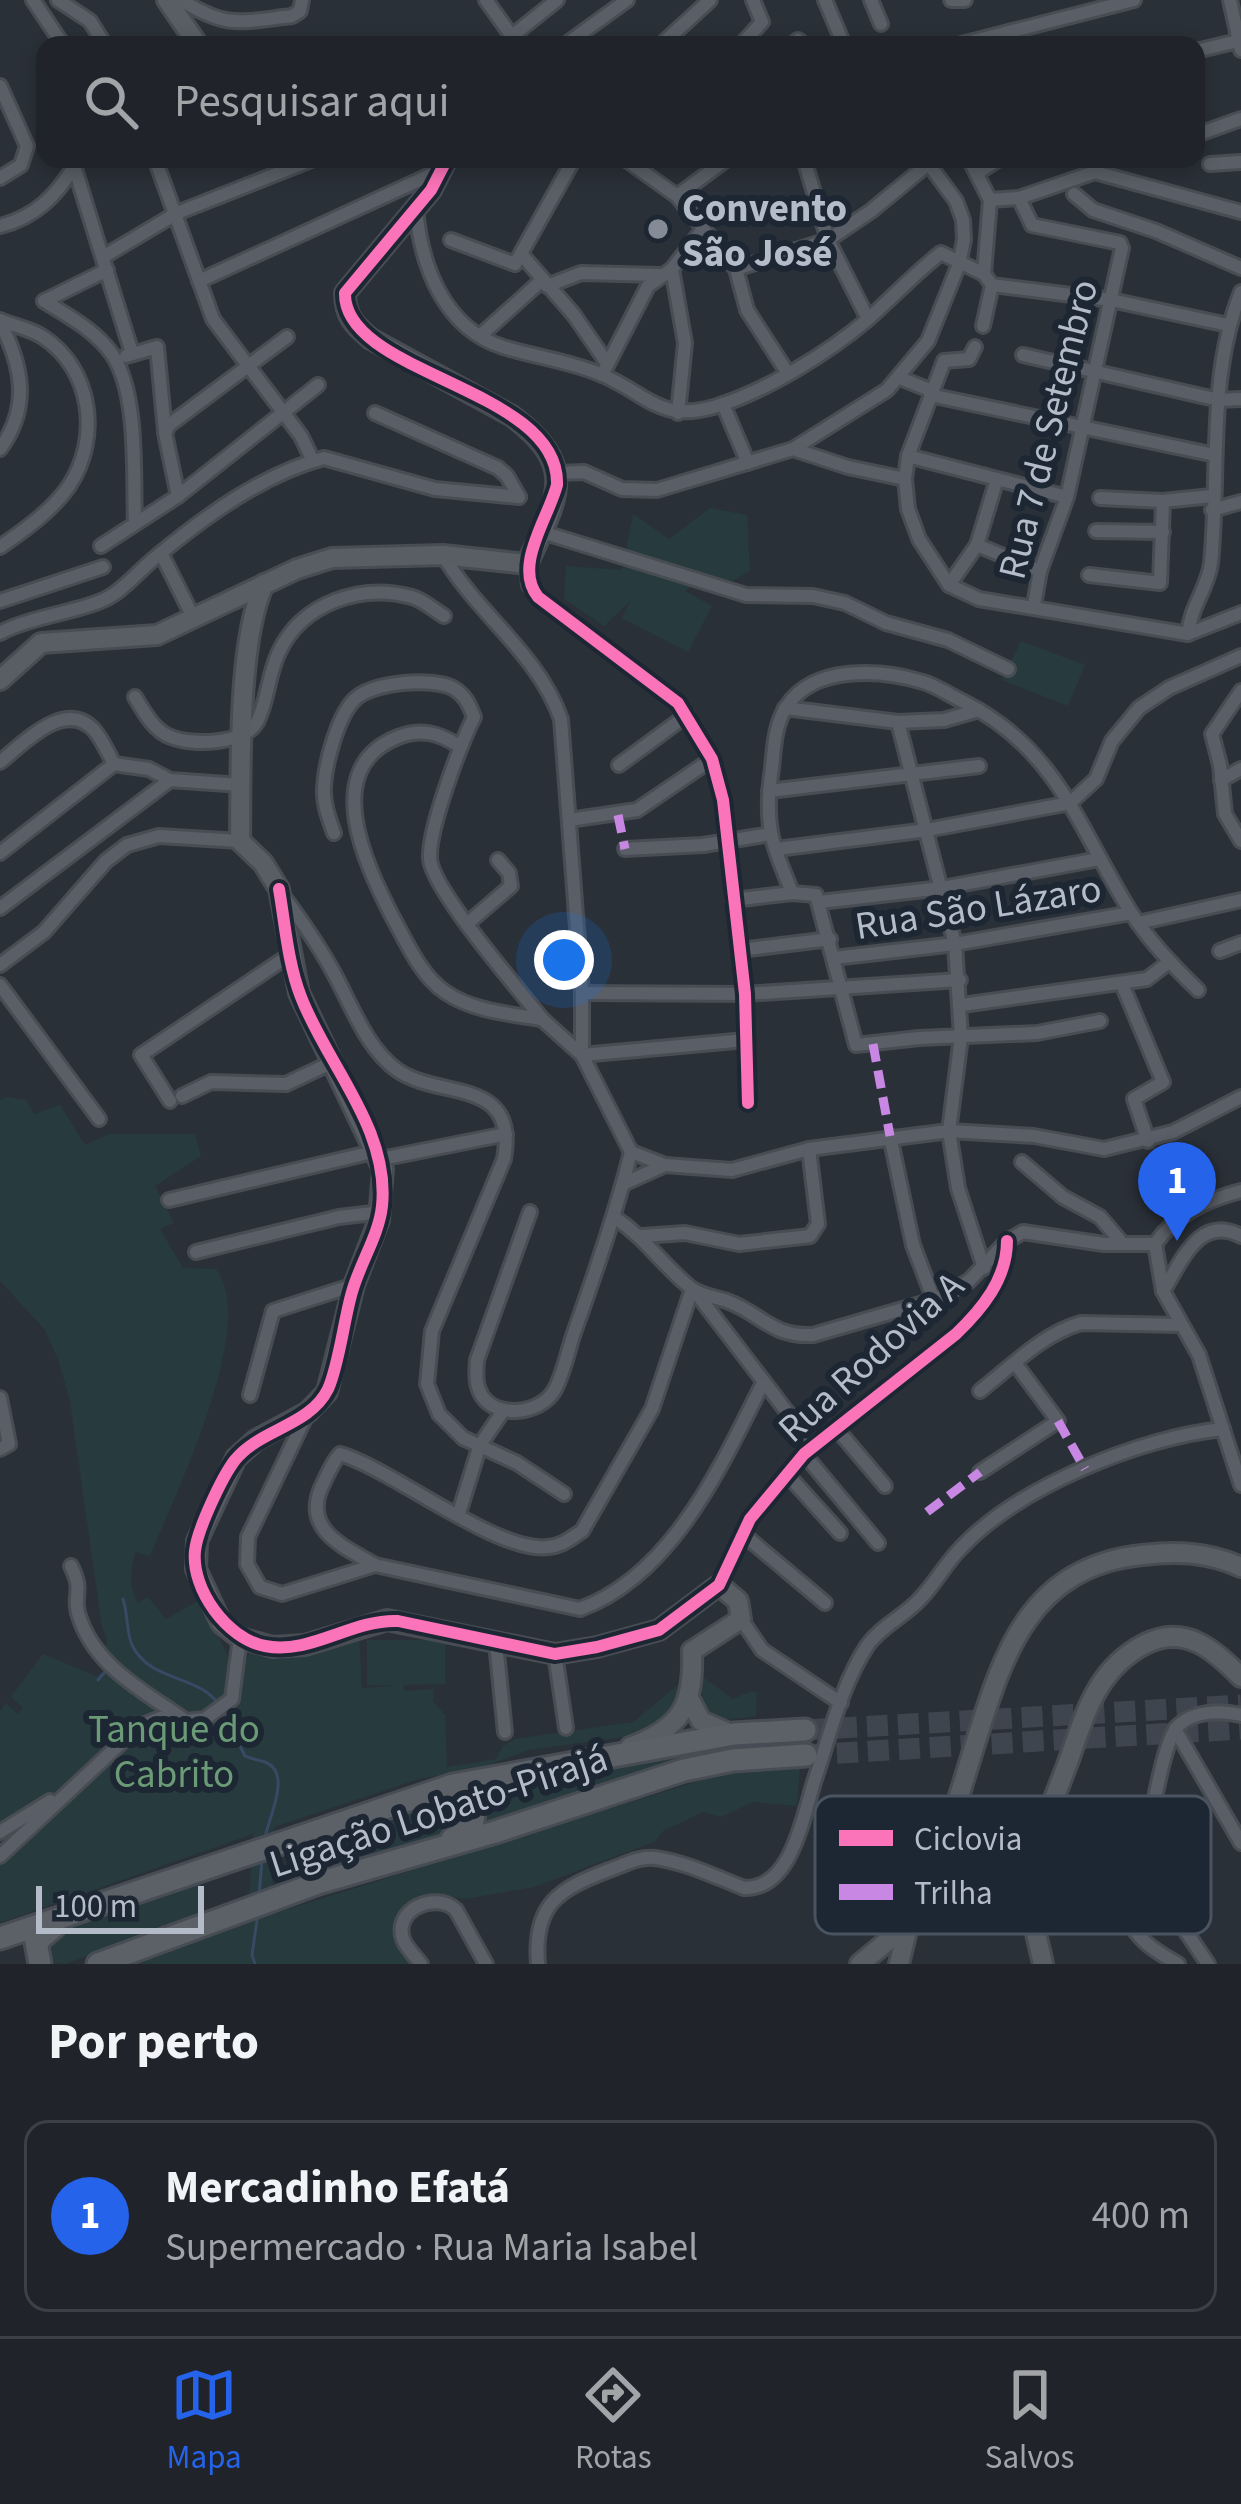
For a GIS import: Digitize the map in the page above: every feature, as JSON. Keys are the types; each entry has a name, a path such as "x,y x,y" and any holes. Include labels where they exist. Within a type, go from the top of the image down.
{"main road":[{"name":"Ligação Lobato-Pirajá","path":"0,1938 453,1785 734,1734 805,1730"},
{"name":"Ligação Lobato-Pirajá","path":"98,1964 318,1883 684,1770 762,1756 806,1755"},
{"path":"378,1811 450,1794 466,1796 476,1813 472,1827 425,1852"},
{"path":"40,1964 35,1948 40,1936 92,1908"},
{"path":"80,1964 134,1950"}],"street":[{"path":"34,0 56,36"},
{"path":"58,0 90,21 99,36"},
{"path":"167,0 192,36"},
{"path":"181,0 208,17 231,23 292,16 302,3"},
{"path":"519,36 557,0"},
{"path":"577,36 627,0"},
{"path":"671,36 710,0"},
{"path":"749,36 762,22 753,0"},
{"path":"825,0 840,36"},
{"path":"872,0 881,24"},
{"path":"993,36 1134,0"},
{"path":"1205,50 1240,46 1230,0"},
{"path":"495,3 513,36"},
{"path":"0,86 27,146 21,164 0,178"},
{"path":"1205,132 1241,119"},
{"path":"1210,164 1241,162"},
{"path":"0,226 21,221 44,205 72,168"},
{"path":"77,168 132,353"},
{"path":"159,168 213,319 316,457 435,489 519,497 498,468 375,413"},
{"path":"135,524 128,403 115,361 89,330 44,302 177,213 291,168"},
{"path":"199,281 438,168"},
{"path":"443,168 416,209 345,293 348,316 370,339 512,416 542,444 558,472 542,532 527,564 529,585 538,597 658,687 687,715 712,759 720,780 746,994 748,1103"},
{"path":"519,260 569,168"},
{"path":"638,168 677,196 736,268 747,310 787,372"},
{"path":"677,196 714,168"},
{"path":"807,168 828,240 868,319"},
{"path":"736,268 828,240 871,211 918,168"},
{"path":"558,472 584,472 622,489 657,490 793,449 849,417 900,378 928,341 958,264 963,220 956,201 931,168"},
{"path":"976,168 990,200 983,326"},
{"path":"979,172 985,168"},
{"path":"990,200 1019,198 1095,172 1241,212"},
{"path":"1074,194 1093,210 1241,268"},
{"name":"Rua 7 de Setembro","path":"1019,198 1032,225 1120,243 1067,497 1040,571 1034,605"},
{"path":"416,209 427,267 439,294 480,336 505,347 604,369 655,407 678,412 723,404 838,343 941,253 988,280 1111,300 1232,330"},
{"path":"604,369 641,297 703,229"},
{"path":"451,240 519,260 574,315 604,369"},
{"path":"480,336 544,284 570,274 666,272"},
{"path":"666,272 685,343 678,412"},
{"path":"1188,634 1192,608 1210,568 1220,400 1241,293"},
{"path":"0,321 16,355 22,384 18,412 0,449"},
{"path":"0,321 41,336 67,357 89,408 83,449 70,485 45,513 0,548"},
{"path":"165,433 173,421 287,338"},
{"path":"115,361 157,347 165,433 178,496"},
{"path":"975,347 969,359 946,359 908,457 905,479 908,509 919,539 949,585 979,599 1188,634 1241,613"},
{"path":"1024,355 1220,400 1241,399"},
{"path":"900,378 931,393 1214,455"},
{"path":"100,546 178,496 318,385"},
{"path":"723,404 748,464"},
{"path":"793,449 905,479"},
{"path":"0,633 18,623 112,597 161,553 268,478 316,457"},
{"path":"908,457 1067,497"},
{"path":"949,585 977,545 998,479"},
{"path":"1100,498 1241,502"},
{"path":"1089,575 1160,583 1163,501"},
{"path":"1096,531 1163,532"},
{"path":"542,532 746,595 813,596 845,603 886,622 948,640 1008,669"},
{"path":"977,545 1040,571"},
{"path":"161,553 194,619"},
{"path":"0,680 40,643 147,637 332,558 443,555 527,564"},
{"path":"443,555 470,596 524,651 550,689 561,719 582,993 582,1055"},
{"path":"0,601 103,567"},
{"path":"241,841 242,736 253,615 264,584"},
{"path":"134,697 157,729 173,739 242,736 258,720 280,650 305,616 321,605 361,594 415,597 444,616"},
{"path":"777,849 927,830 1070,803 1096,779 1112,742 1139,707 1241,656"},
{"path":"792,892 771,834 777,727 785,708 799,691 818,680 844,675 925,682 979,710 1040,757 1134,918 1198,990"},
{"path":"334,833 324,788 354,700 367,691 400,683 445,684 468,701 474,717 459,746 430,856 438,879 542,1019 582,1055 631,1152 665,1166 733,1170 809,1149 949,1131 1034,1136 1104,1149 1148,1141 1241,1097"},
{"path":"1241,691 1212,734 1222,802 1241,841"},
{"path":"785,708 898,722 944,720 979,710"},
{"path":"619,765 687,715"},
{"path":"0,762 54,722 68,718 94,730 114,764"},
{"path":"898,722 956,944 961,1037 949,1131 958,1188 984,1268"},
{"path":"459,746 432,732 409,733 388,741 371,755 358,781 354,829 380,893 435,984 471,1005 542,1019"},
{"path":"569,820 637,810 712,759"},
{"path":"0,853 114,764 149,769 170,780 241,785"},
{"path":"770,791 979,766"},
{"path":"1221,780 1241,769"},
{"path":"0,908 170,780"},
{"path":"625,849 771,834"},
{"path":"0,965 44,932 106,861 127,845 159,836 241,841 263,863 391,1066 424,1083 477,1094 492,1106 507,1137 504,1159 432,1331 427,1384 439,1414 463,1438 564,1494"},
{"path":"733,900 792,892 818,898 942,888 1099,859"},
{"path":"468,923 511,886 509,873 498,860"},
{"path":"279,890 299,992 380,1155 381,1212 354,1285 327,1392 308,1412 256,1514 245,1551 260,1587 282,1594 375,1565"},
{"path":"818,898 856,1045 1036,1033 1100,1022"},
{"name":"Rua São Lázaro","path":"834,958 1241,900"},
{"path":"740,950 830,939"},
{"path":"1220,951 1241,943"},
{"path":"291,954 141,1055 176,1098 212,1082 286,1084 334,1061"},
{"path":"962,1005 1147,979 1169,962"},
{"path":"582,993 842,991 960,980"},
{"path":"1121,984 1163,1082 1134,1099 1148,1141"},
{"path":"0,985 99,1120"},
{"path":"582,1055 746,1040"},
{"path":"890,1136 913,1245 934,1300"},
{"path":"169,1200 380,1155 507,1137"},
{"path":"642,1236 685,1233 760,1244 811,1236 818,1224 809,1149"},
{"path":"530,1212 476,1360 477,1386 483,1398 503,1411 527,1409 554,1391 614,1217 631,1152"},
{"path":"1022,1162 1063,1197 1100,1217 1122,1244"},
{"path":"623,1184 665,1166"},
{"path":"1241,1191 1183,1215 1155,1244 1163,1292 1199,1355 1241,1485"},
{"path":"196,1252 339,1217 381,1212"},
{"path":"614,1217 642,1236 692,1288 878,1543"},
{"path":"1163,1292 1200,1235 1218,1228 1241,1236"},
{"path":"692,1288 727,1301 779,1332 813,1335 934,1300 984,1268 1007,1241 1031,1232 1065,1240 1155,1244"},
{"name":"Rua Rodovia A","path":"240,1638 263,1646 295,1646 388,1621 555,1654 659,1630 719,1585 755,1512 808,1450 966,1324 992,1292 1007,1241"},
{"path":"250,1395 273,1311 354,1285"},
{"path":"692,1288 652,1409 582,1531 566,1542 532,1547 510,1543 340,1454 317,1497 320,1527 375,1565 401,1573 466,1583 568,1610 592,1605 642,1570 676,1533 725,1457 764,1383"},
{"path":"980,1391 1041,1342 1081,1323 1180,1325"},
{"path":"980,1472 1058,1421 1016,1363"},
{"path":"0,1398 5,1446"},
{"path":"459,1513 480,1445 503,1411"},
{"path":"0,1856 138,1727 160,1718 205,1719 232,1699 240,1638 221,1623 196,1569 197,1541 236,1458 256,1440 308,1412"},
{"path":"836,1428 885,1486"},
{"path":"538,1964 540,1923 553,1900 576,1883 629,1863 658,1858 744,1888 771,1881 799,1829 841,1703 869,1644 921,1598 962,1546 1009,1508 1133,1448 1168,1436 1223,1429"},
{"path":"787,1474 840,1533"},
{"path":"743,1534 825,1603"},
{"path":"959,1796 1001,1665 1042,1600 1080,1572 1131,1556 1198,1553 1241,1568"},
{"path":"71,1566 80,1585 76,1609 102,1661 186,1721"},
{"path":"719,1585 738,1601 741,1619 762,1650 841,1703"},
{"path":"692,1651 741,1619"},
{"path":"659,1630 679,1647 692,1651"},
{"path":"1055,1796 1093,1695 1124,1655 1172,1636 1186,1636 1210,1648 1241,1677"},
{"path":"496,1643 505,1732"},
{"path":"692,1651 690,1700 708,1727 734,1734"},
{"path":"555,1654 566,1728"},
{"path":"608,1755 661,1733 690,1700"},
{"path":"1158,1796 1167,1742 1174,1730 1197,1714 1241,1714"},
{"path":"1174,1730 1241,1844"},
{"path":"0,1832 69,1789"},
{"path":"421,1964 402,1932 412,1911 434,1901 456,1910 486,1964"},
{"path":"860,1964 893,1934"},
{"path":"899,1964 906,1934"},
{"path":"1037,1934 1043,1964"},
{"path":"1138,1934 1178,1964"},
{"path":"1188,1934 1208,1964"}],"green space":[{"path":"710,508 747,515 750,571 718,589 698,581 685,591 712,606 688,652 622,618 630,601 604,626 564,599 566,566 622,570 633,514 669,539"},
{"path":"1021,641 1085,665 1068,706 1002,680"},
{"name":"Tanque do Cabrito","path":"0,1100 26,1100 34,1114 60,1105 85,1145 109,1134 195,1134 201,1156 155,1186 174,1223 160,1229 183,1268 216,1269 227,1294 227,1328 221,1368 177,1493 150,1556 135,1552 132,1585 138,1603 148,1597 166,1619 200,1600 229,1658 248,1658 250,1650 359,1635 362,1688 394,1686 367,1685 367,1640 445,1640 445,1684 403,1685 404,1691 434,1689 433,1701 445,1715 447,1767 496,1759 503,1746 515,1739 633,1722 684,1680 703,1677 733,1699 757,1693 756,1716 721,1719 708,1713 704,1705 702,1679 685,1682 664,1720 638,1735 529,1750 477,1769 419,1779 274,1827 272,1914 718,1775 800,1767 797,1806 752,1802 721,1817 703,1812 663,1831 654,1842 534,1887 465,1899 438,1895 416,1899 400,1916 395,1933 410,1964 133,1964 248,1923 253,1834 0,1923 0,1711 6,1703 18,1714 23,1708 11,1697 43,1654 96,1676 102,1672 107,1638 70,1401 58,1359 45,1330 0,1281"},
{"path":"805,1737 807,1749 480,1830 483,1806 470,1790 733,1741"},
{"path":"456,1799 468,1810 458,1830 292,1880 306,1843"},
{"path":"201,1880 199,1915 65,1964 49,1963 43,1941 48,1935"}],"waterway":[{"path":"123,1599 130,1640 140,1657 161,1672 197,1686 217,1702"},
{"path":"98,1680 105,1672"},
{"path":"225,1715 245,1756 265,1762 277,1776 277,1797 265,1838"},
{"path":"259,1897 262,1859"},
{"path":"255,1964 258,1913"}],"tunnel":[{"path":"805,1730 1241,1705"},
{"path":"806,1755 1241,1729"}],"marked path":[{"path":"618,815 625,849"},
{"path":"873,1044 890,1136"},
{"path":"1058,1421 1085,1469"},
{"path":"927,1512 980,1472"}],"cycle path":[{"path":"442,168 431,190 345,293 354,321 378,344 491,403 525,426 549,452 557,485 531,557 531,585 538,597 678,703 712,759 723,800 745,994 748,1103"},
{"path":"279,889 297,984 367,1124 382,1178 382,1206 352,1292 328,1389 309,1411 235,1460 197,1542 195,1566 205,1596 225,1623 251,1641 299,1646 364,1625 398,1621 555,1654 659,1630 719,1585 750,1519 804,1454 975,1314 998,1281 1007,1241"}],"place":[{"name":"Convento São José","path":"658,229"},
{"name":"Mercadinho Efatá","path":"1177,1241"}]}
